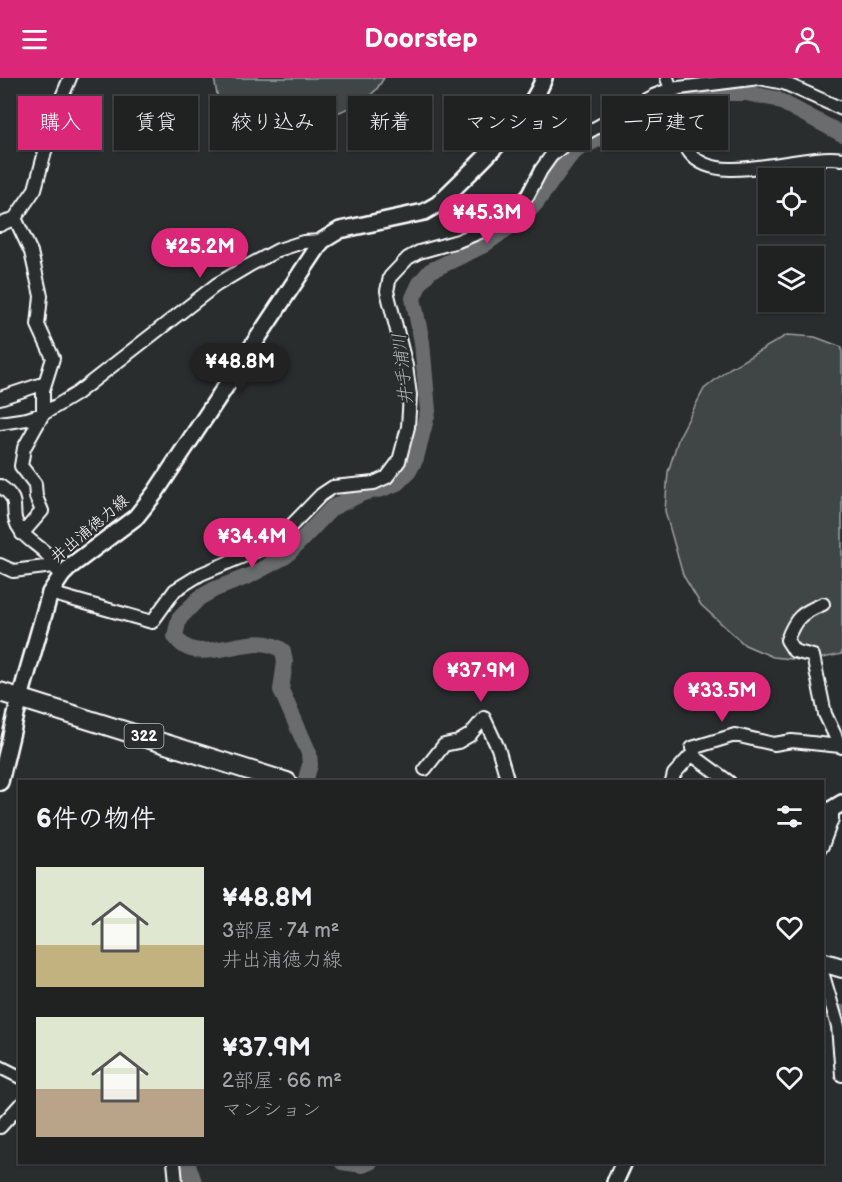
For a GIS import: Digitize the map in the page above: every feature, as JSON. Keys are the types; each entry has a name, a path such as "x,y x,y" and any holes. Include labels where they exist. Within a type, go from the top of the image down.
{"highway":[{"name":"322","path":"0,692 12,704 245,780"},
{"name":"322","path":"12,704 280,780"},
{"path":"824,951 842,956"},
{"path":"824,963 842,968"}],"main road":[{"path":"322,241 340,230 424,212 438,204 520,119 544,78"},
{"name":"井出浦徳力線","path":"0,782 12,704 57,570 72,565 136,517 155,493 322,241"},
{"path":"615,1182 623,1164"}],"street":[{"path":"0,225 15,218 35,189 56,111 70,78"},
{"path":"50,593 152,622 175,590 201,574 258,550 284,533 321,495 333,487 374,483 387,477 399,461 408,427 410,395 406,366 387,291 390,277 408,258 480,232 515,208 528,195 546,163 562,146 669,84 759,78 784,83 842,109"},
{"path":"669,84 689,153 707,165 725,170 746,169 799,159 830,157 842,159"},
{"path":"15,218 31,252 41,296 38,325 53,358 45,383 44,414 24,448 21,466 35,484 36,497 42,512 22,534"},
{"path":"0,423 44,414 76,394 224,280 278,250 303,242 322,241"},
{"path":"0,398 45,383"},
{"path":"0,486 11,495 15,504 13,517 22,534 51,557 57,570 13,571 0,566"},
{"path":"823,604 804,613 793,623 788,640 794,651 813,656 825,714 841,746"},
{"path":"425,769 444,745 458,742 470,735 484,718 498,748 507,780"},
{"path":"726,780 695,757 692,748 735,735 774,744 792,741 841,746"},
{"path":"672,780 674,774 693,753"},
{"path":"824,841 832,819 832,809"},
{"path":"824,979 836,1021 842,1075"},
{"path":"0,1067 18,1076"},
{"path":"0,1127 18,1108"},
{"path":"174,1164 176,1182"}],"shaded area":[{"path":"214,78 384,78 369,96 348,96 348,108 336,113 336,96 217,96"},
{"path":"787,335 815,337 842,347 842,654 809,661 773,657 745,645 701,605 683,575 665,511 668,472 679,437 704,389 730,368"}],"waterway":[{"name":"井手浦川","path":"306,780 310,765 309,753 281,690 285,662 283,651 271,645 257,643 197,650 185,646 175,636 179,619 199,598 249,576 286,556 332,508 363,493 397,483 409,471 416,458 428,411 422,342 413,298 420,283 430,271 484,245 522,218 536,203 569,157 578,149 629,124 665,102 716,93 746,93 776,99 842,134"},
{"path":"824,1010 842,1013"},
{"path":"188,1164 194,1182"},
{"path":"356,1164 365,1164"}]}
